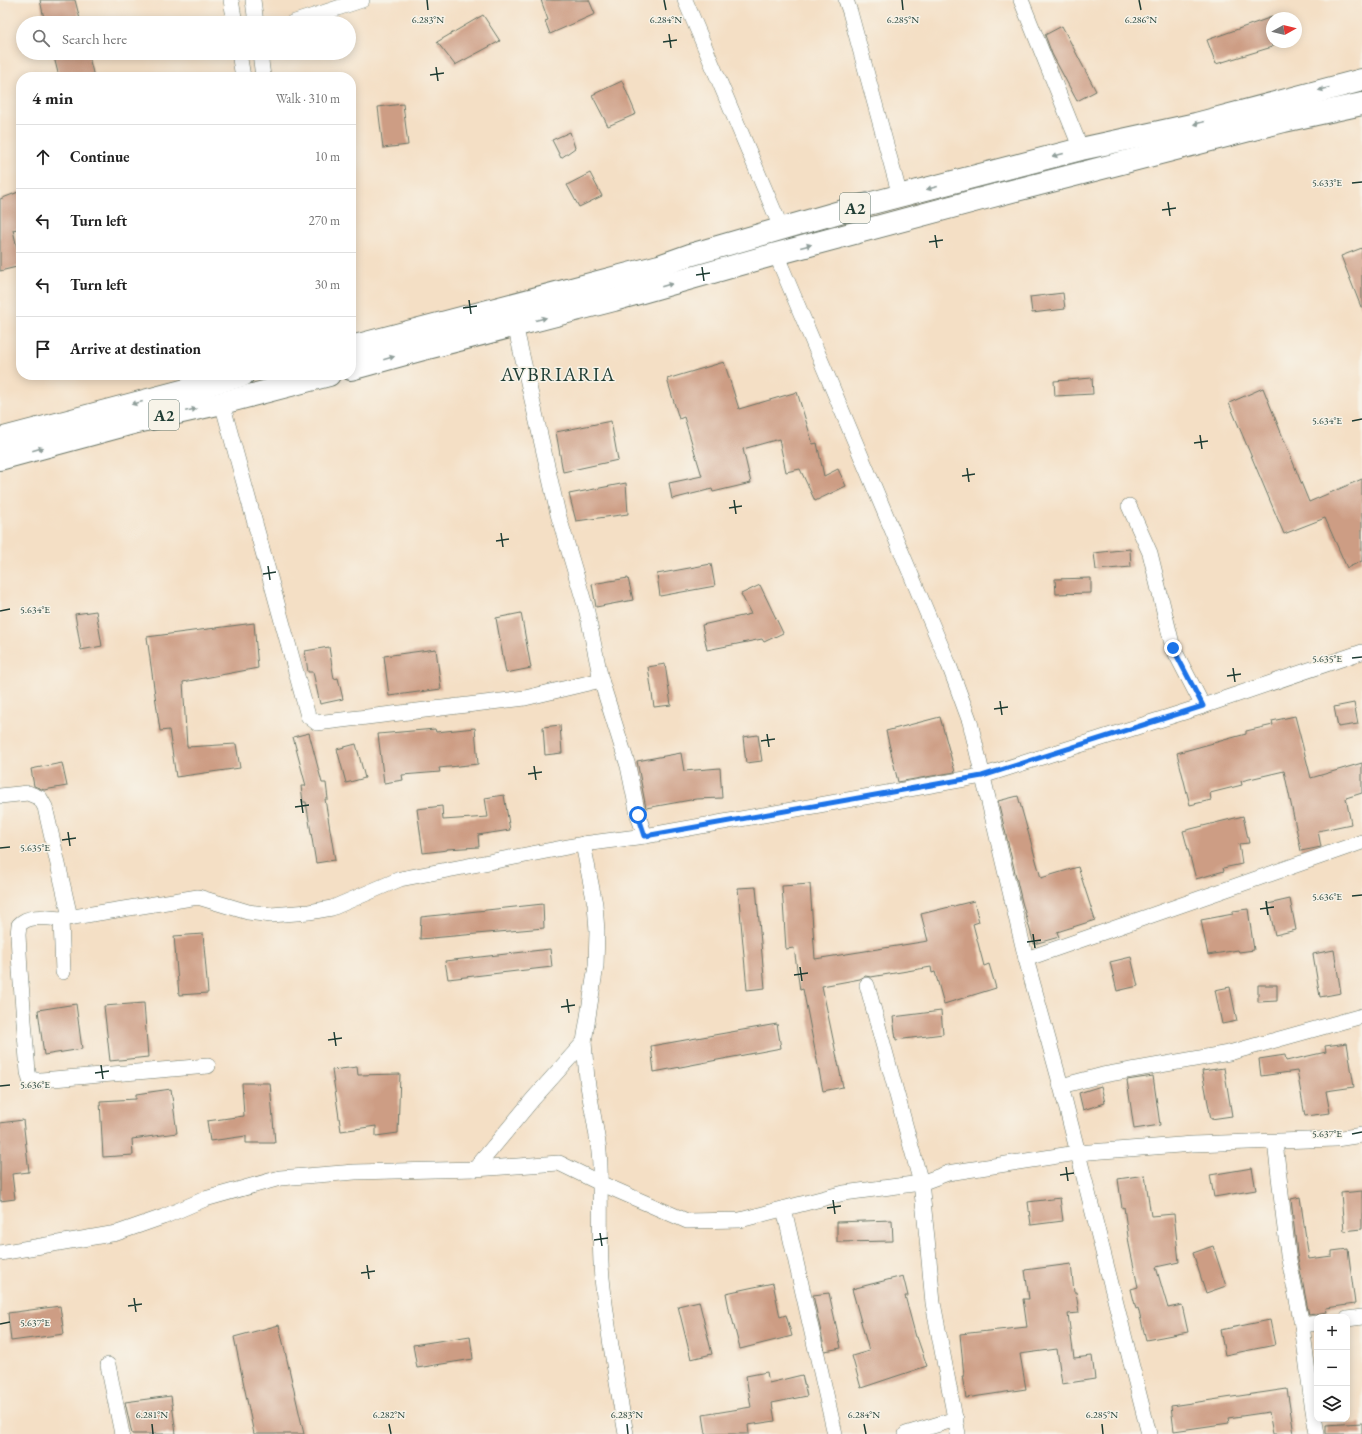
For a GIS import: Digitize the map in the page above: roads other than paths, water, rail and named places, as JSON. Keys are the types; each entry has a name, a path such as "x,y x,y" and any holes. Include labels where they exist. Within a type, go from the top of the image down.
{"highway":[{"name":"A2","path":"356,346 659,266 690,255 900,196 1081,148 1196,124 1362,80"},
{"name":"A2","path":"356,368 614,300 776,254 993,196 1284,121 1362,104"},
{"name":"A2","path":"0,439 224,380"},
{"name":"A2","path":"0,459 136,422 222,403 294,380"}],"street":[{"path":"231,0 234,16"},
{"path":"253,0 255,16"},
{"path":"313,16 362,0"},
{"path":"685,0 782,230"},
{"path":"846,0 900,196"},
{"path":"1021,0 1081,148"},
{"path":"240,60 242,72"},
{"path":"261,60 262,72"},
{"path":"776,254 949,665 970,722 1026,959 1061,1086 1149,1434"},
{"path":"515,325 558,514 587,612 601,680 628,766 638,815 645,836"},
{"path":"222,403 308,716 317,723 525,698 601,680"},
{"path":"1129,506 1150,553 1173,648 1203,706"},
{"path":"208,1066 30,1080 28,1072 20,970 18,928 21,922 28,919 65,918 198,897 255,913 271,915 309,912 332,908 400,879 584,844 645,836 982,776 1203,706 1362,652"},
{"path":"0,796 28,793 40,798 45,807 65,918 63,972"},
{"path":"1026,959 1362,842"},
{"path":"584,844 595,904 597,931 596,966 584,1042 587,1079 597,1134 600,1170 601,1211 599,1224 602,1278 626,1434"},
{"path":"867,985 921,1183 933,1303 958,1434"},
{"path":"1061,1086 1103,1076 1229,1053 1362,1016"},
{"path":"475,1169 533,1099 584,1042"},
{"path":"0,1253 117,1233 163,1217 205,1199 280,1178 355,1172 396,1172 425,1169 475,1169 559,1163 600,1183 687,1221 740,1220 844,1193 921,1183 948,1173 1077,1153 1193,1144 1336,1139 1362,1135"},
{"path":"1275,1142 1288,1255 1302,1325 1317,1434"},
{"path":"784,1209 834,1434"},
{"path":"1350,1319 1362,1317"},
{"path":"1302,1325 1314,1323"},
{"path":"108,1365 122,1434"},
{"path":"906,1434 956,1419"}],"district":[{"name":"AVBRIARIA","path":"558,374"}]}
